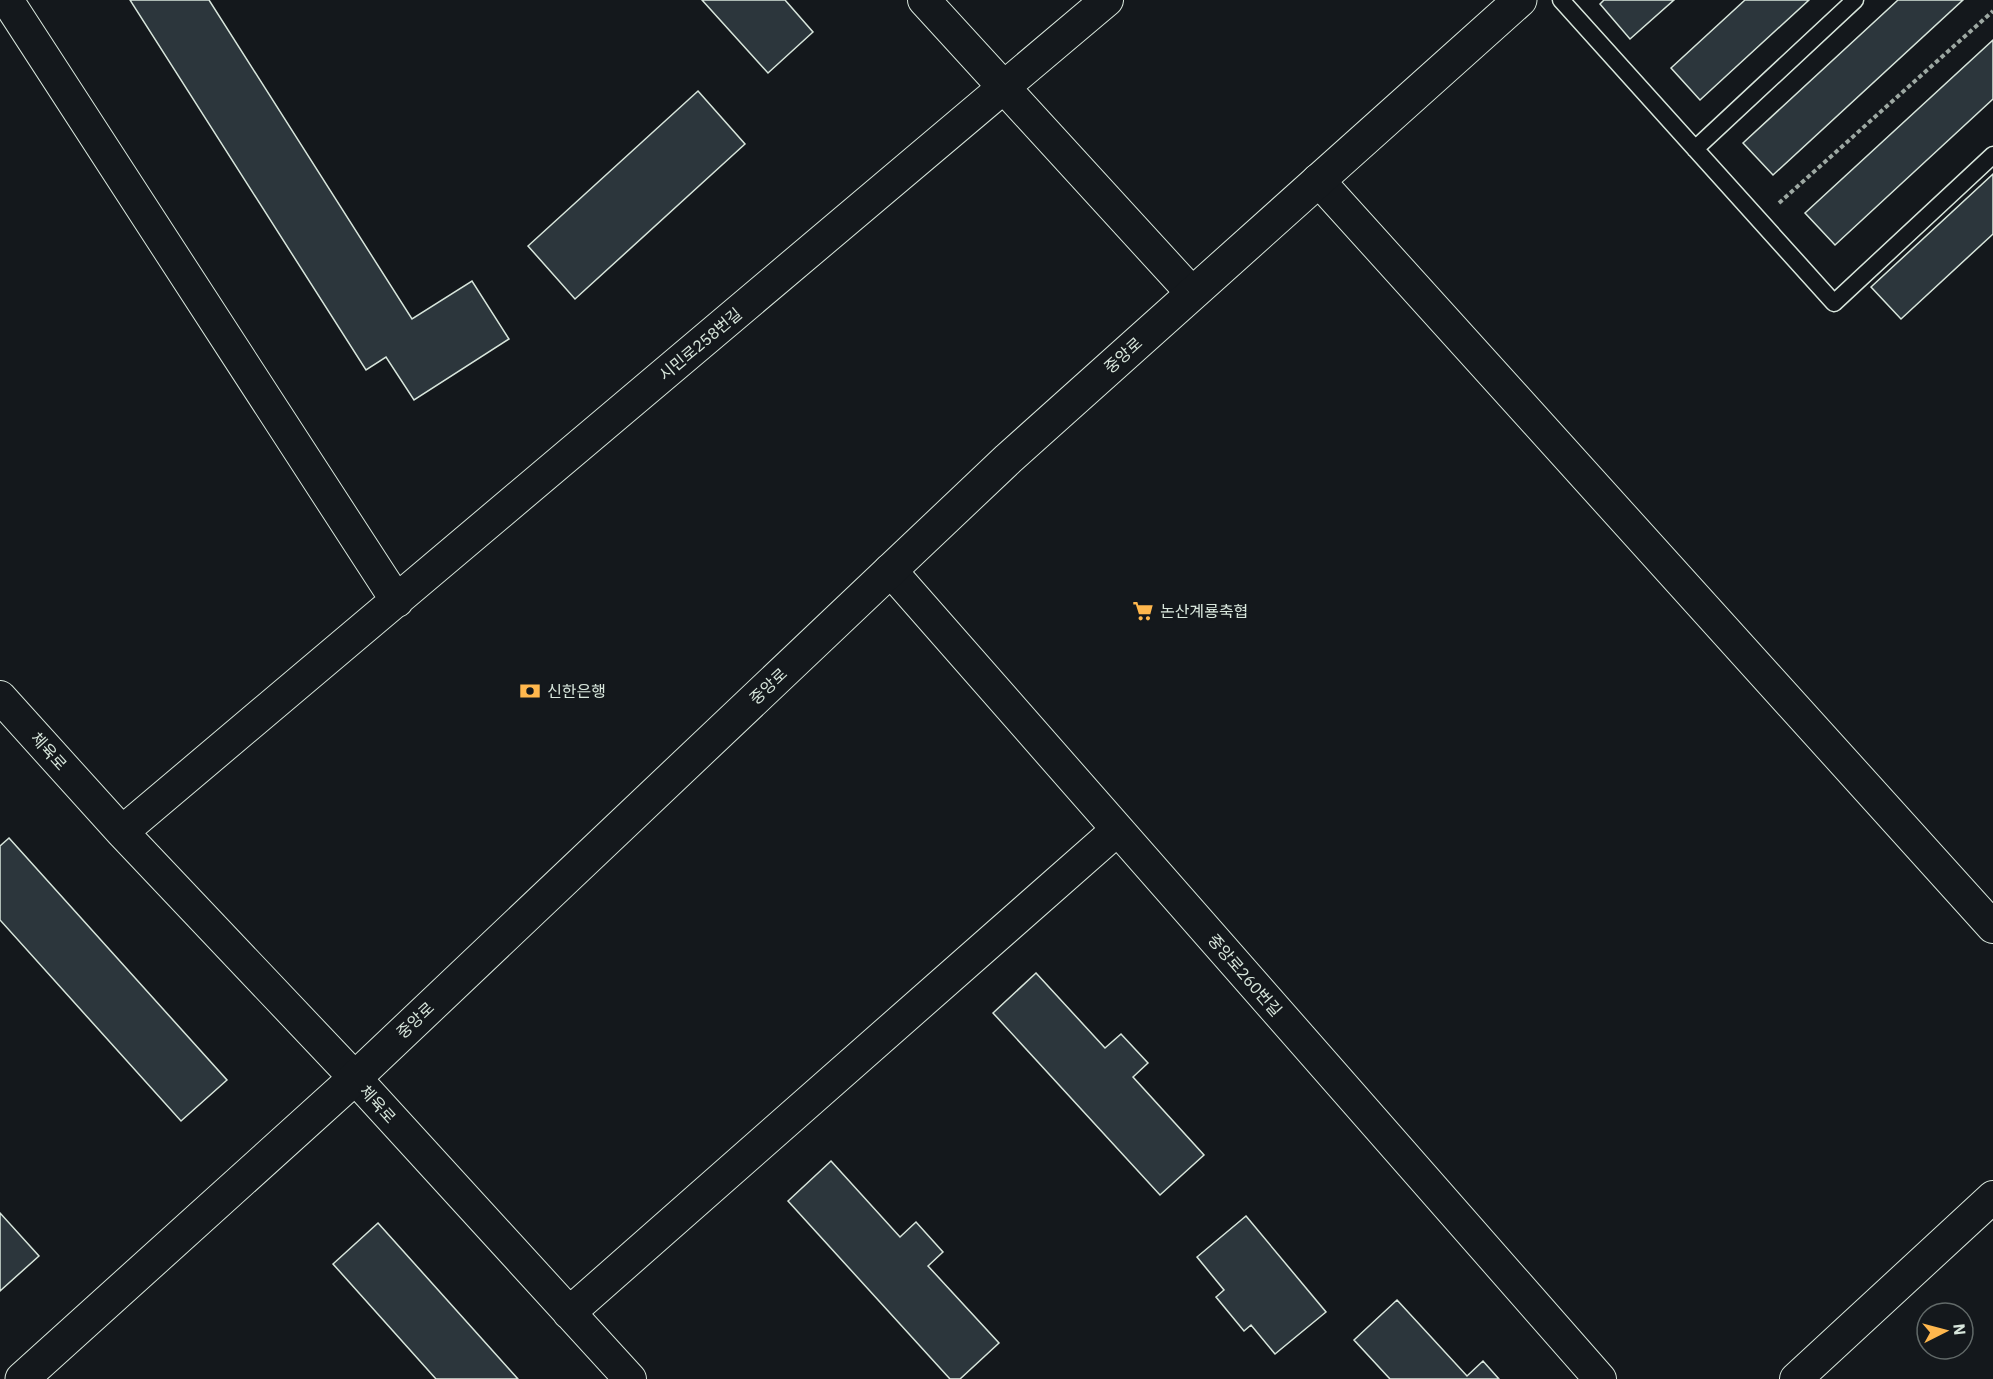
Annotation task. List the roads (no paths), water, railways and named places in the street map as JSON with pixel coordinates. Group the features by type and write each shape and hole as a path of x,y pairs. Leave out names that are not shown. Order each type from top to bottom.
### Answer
{"street":[{"path":"7,0 396,601 122,832"},
{"path":"924,0 1192,293"},
{"name":"시민로258번길","path":"396,601 1107,0"},
{"name":"중앙로","path":"22,1379 355,1078 1008,459 1520,0"},
{"path":"1318,180 1993,927"},
{"name":"중앙로260번길","path":"890,570 1600,1379"},
{"name":"체육로","path":"0,697 122,832 355,1078 630,1379"},
{"path":"569,1313 1117,830"},
{"path":"1796,1379 1993,1197"}],"lane":[{"path":"1560,0 1834,303 1993,155"},
{"path":"1695,149 1855,0"}],"place":[{"name":"논산계룡축협","path":"1143,611"},
{"name":"신한은행","path":"530,691"}]}
